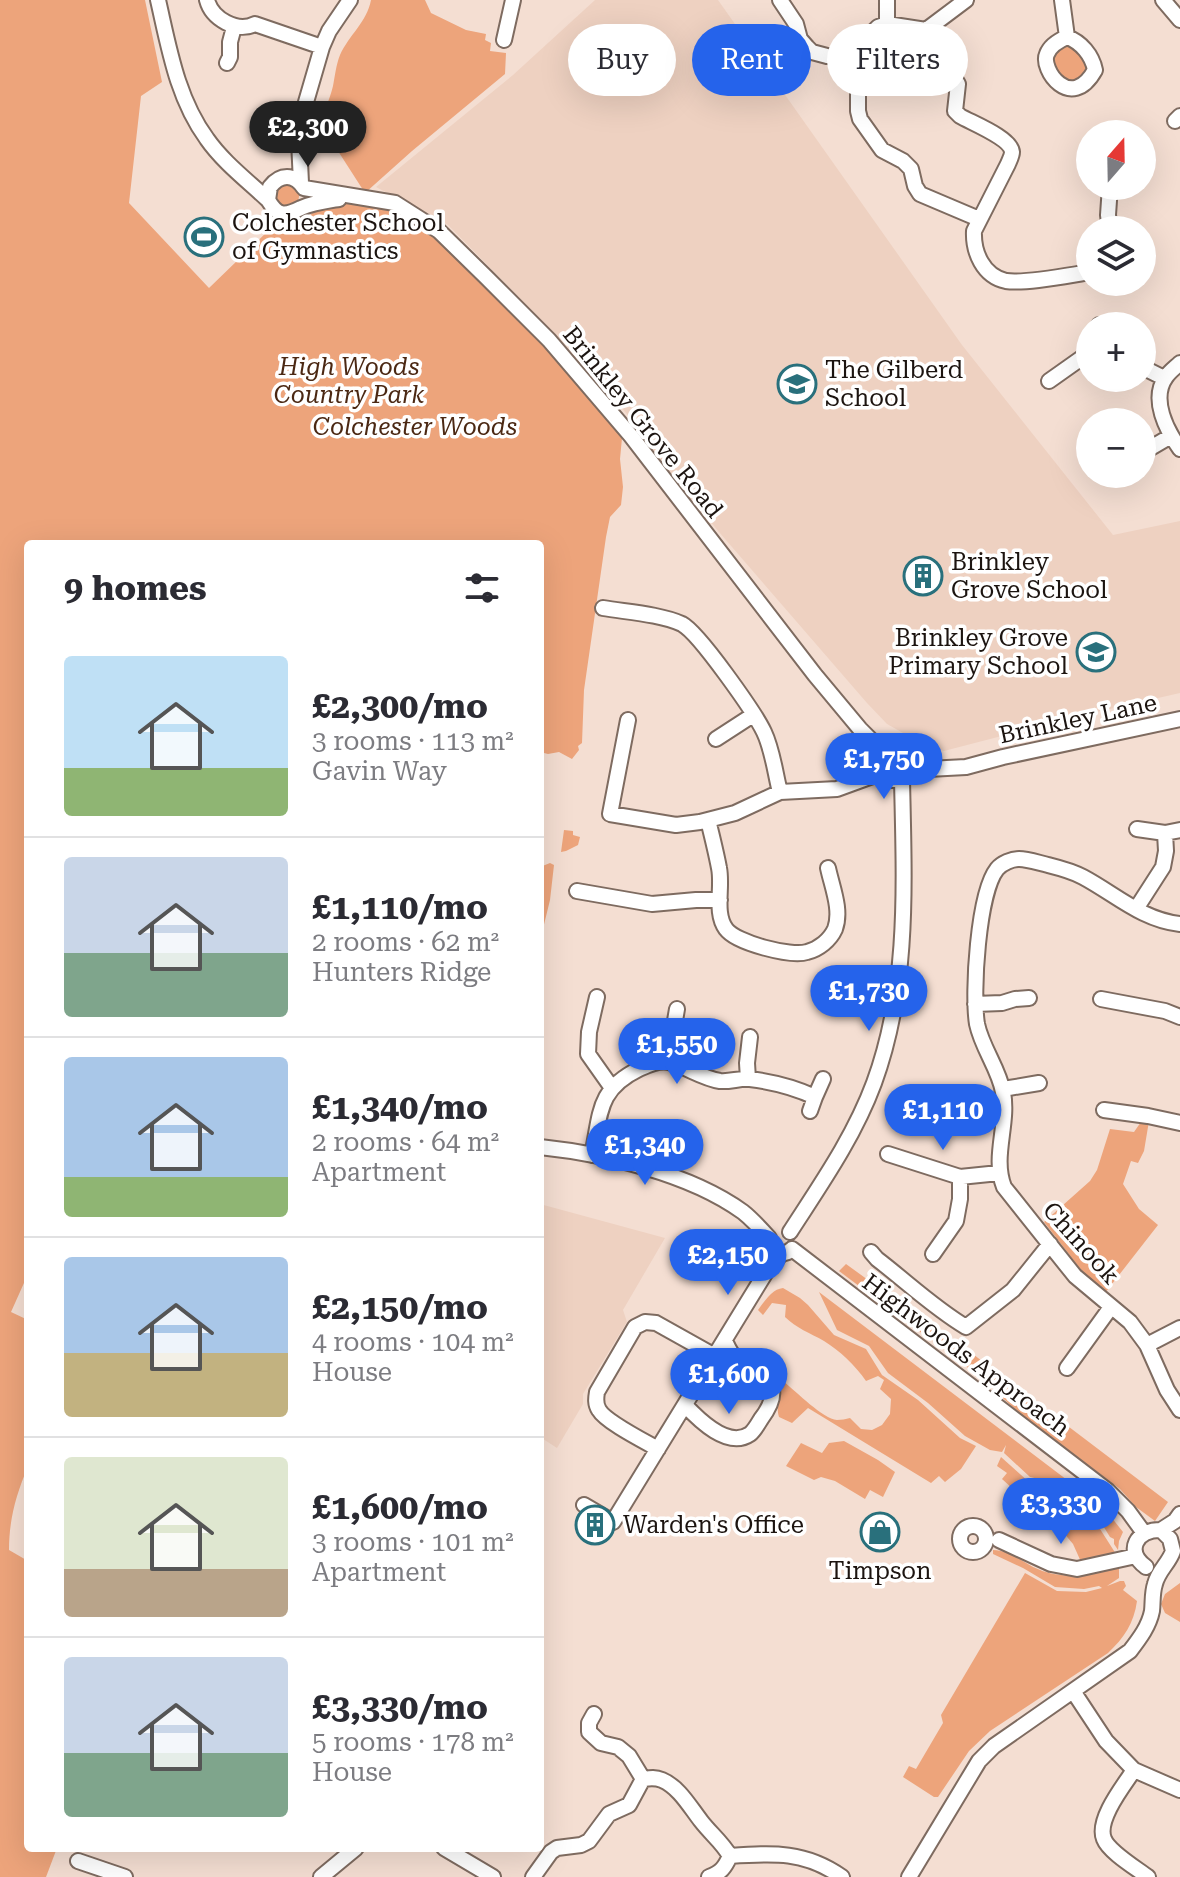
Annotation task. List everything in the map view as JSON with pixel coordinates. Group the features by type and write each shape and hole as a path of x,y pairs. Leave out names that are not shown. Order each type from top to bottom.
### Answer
{"street":[{"path":"158,0 178,83 189,110 220,155 273,208 284,214 300,209 304,201 299,140"},
{"path":"207,0 209,7 234,27 246,28 255,24 322,47"},
{"path":"268,200 270,187 293,157 322,47 350,0"},
{"path":"502,33 509,24 513,0"},
{"path":"780,0 796,24 800,39 812,52 827,54"},
{"path":"887,0 887,24"},
{"path":"934,24 966,0"},
{"path":"1062,0 1067,37"},
{"path":"1163,0 1180,20"},
{"path":"227,63 234,27"},
{"path":"858,96 860,119 882,150 911,169 920,194 979,219"},
{"path":"957,96 955,111 960,116 1005,140 1012,148 1008,164 974,231 973,244 978,258 989,271 1007,281 1076,274"},
{"path":"220,155 253,174 277,179 290,177 302,186"},
{"name":"Brinkley Grove Road","path":"302,186 395,203 439,231 549,340 631,436 815,675 891,765 903,822 904,929 896,1003 874,1083 838,1158 779,1242 766,1272 613,1522 584,1505"},
{"name":"Brinkley Grove Road","path":"300,209 352,196"},
{"path":"1049,381 1076,362"},
{"path":"1180,363 1164,378 1160,396 1162,413 1180,449"},
{"path":"1156,374 1164,378"},
{"path":"1156,445 1171,436"},
{"path":"603,608 665,619 692,631 724,672 764,733 780,792"},
{"path":"716,739 753,715"},
{"name":"Brinkley Lane","path":"891,765 966,767 1180,719"},
{"path":"628,720 610,814 676,825 708,820 735,813 780,792 837,789 891,765"},
{"path":"708,820 719,868 721,921 727,932 741,941 804,954 818,948 831,937 838,911 828,868"},
{"path":"1136,909 1163,867 1173,831 1137,829"},
{"path":"888,1154 960,1177 999,1173 1003,1089 983,1045 975,1004 976,958 989,886 997,869 1017,859 1064,869 1153,918 1180,924"},
{"path":"577,891 652,904 720,900"},
{"path":"597,997 585,1012 589,1032 588,1054 612,1088"},
{"path":"975,1004 1029,998"},
{"path":"1101,999 1165,1011 1180,1017"},
{"path":"668,1062 677,1009"},
{"path":"748,1079 750,1037"},
{"path":"592,1155 606,1096 624,1077 657,1062 668,1062 709,1079 726,1082 748,1079 774,1082 815,1097"},
{"path":"810,1111 823,1079"},
{"path":"1003,1089 1039,1083"},
{"path":"1104,1110 1180,1123"},
{"name":"Highwoods Approach","path":"544,1148 592,1155 658,1171 718,1196 1108,1491 1144,1533"},
{"name":"Chinook","path":"999,1173 1004,1187 1075,1276 1130,1322 1147,1345 1167,1390 1180,1410"},
{"path":"933,1254 956,1221 960,1177"},
{"path":"871,1252 953,1320 966,1327 1013,1290 1050,1244"},
{"path":"1067,1368 1111,1307"},
{"path":"658,1449 599,1412 595,1401 597,1392 635,1327 645,1322 656,1323 715,1356"},
{"path":"1147,1345 1180,1328"},
{"path":"685,1405 712,1429 729,1437 741,1438 752,1433 762,1418 772,1399 768,1381 734,1356 725,1341"},
{"path":"1166,1535 1178,1517"},
{"path":"990,1538 1051,1564 1077,1569 1153,1561 1173,1551 1166,1535 1150,1530 1137,1540 1135,1549 1153,1561"},
{"path":"909,1877 979,1761 1005,1737 1130,1651 1143,1634 1151,1613 1155,1584 1153,1561"},
{"path":"1073,1691 1106,1741 1134,1770 1180,1790"},
{"path":"594,1714 589,1723 589,1732 601,1743 618,1747 629,1756 643,1779"},
{"path":"1134,1770 1107,1812 1102,1829 1104,1840 1113,1850 1148,1877"},
{"path":"643,1779 654,1777 669,1784 722,1842 730,1856"},
{"path":"533,1877 557,1848 589,1841 609,1814 629,1805 643,1779"},
{"path":"321,1877 351,1852"},
{"path":"451,1852 493,1877"},
{"path":"730,1856 765,1853 805,1857 842,1877"},
{"path":"709,1877 719,1874 730,1856"},
{"path":"78,1861 103,1873 125,1877"}],"shaded area":[{"name":"The Gilberd School","path":"595,0 718,0 735,24 692,24 692,96 786,96 962,345 1113,535 1180,521 1180,693 944,751 928,747 887,724 719,532 583,362 448,225 376,187 513,75 568,25 568,96 676,96 676,24 569,24"},
{"path":"544,1205 665,1238 623,1310 627,1322 583,1394 583,1404 557,1448 544,1440"}],"green space":[{"name":"High Woods Country Park","path":"0,0 145,0 162,82 141,96 129,203 209,288 270,229 291,226 307,219 315,210 346,201 396,209 412,217 545,344 619,428 623,487 621,505 610,517 606,537 584,690 582,743 572,759 559,752 544,753 544,540 24,540 24,1283 11,1312 24,1318 24,1477 14,1507 9,1550 24,1559 24,1852 55,1852 46,1877 0,1877"},
{"path":"371,0 425,0 431,13 466,30 486,34 485,40 491,43 490,51 506,53 505,74 365,193 320,123 332,91 340,55 366,15"},
{"path":"1066,42 1086,57 1089,73 1069,84 1051,66 1051,56"},
{"path":"287,184 296,187 299,196 296,205 287,208 278,205 275,196 278,187"},
{"path":"564,830 573,831 573,835 580,837 578,845 561,852"},
{"path":"544,865 554,865 544,925"},
{"path":"1143,1119 1149,1121 1144,1151 1138,1163 1131,1161 1123,1184 1139,1209 1158,1225 1105,1293 1085,1275 1044,1222 1090,1181 1097,1170 1110,1129 1134,1132"},
{"path":"846,1264 953,1339 1168,1502 1155,1521 1136,1507 1120,1489 1019,1413 979,1376 839,1271"},
{"path":"783,1288 808,1305 834,1335 866,1349 882,1375 918,1400 960,1438 976,1446 961,1469 945,1482 939,1476 931,1483 808,1408 792,1423 779,1417 780,1384 784,1382 825,1415 837,1420 850,1418 861,1429 872,1430 882,1425 890,1414 891,1399 880,1389 884,1380 878,1376 866,1381 836,1349 789,1321 785,1317 786,1305 772,1303 763,1315 758,1310 772,1293"},
{"path":"819,1292 1104,1508 1123,1532 1118,1550 1114,1539 1082,1497 1030,1477 1004,1453 1006,1445 1002,1452 990,1450 965,1436 888,1373 869,1346 837,1330"},
{"path":"844,1441 895,1472 883,1497 870,1490 865,1499 835,1481 821,1477 814,1480 786,1466 801,1443 822,1453 829,1443"},
{"path":"1001,1457 1029,1482 1050,1487 1080,1501 1116,1554 1082,1564 1053,1510 1036,1497 1013,1489 1002,1479 1007,1473 997,1466"},
{"path":"993,1550 1056,1574 1076,1575 1119,1566 1119,1578 1107,1586 1124,1581 1126,1586 1123,1590 1137,1601 1136,1609 1127,1630 1108,1653 990,1731 969,1751 938,1797 934,1797 903,1777 909,1766 916,1769 943,1723 941,1715 1025,1573 1057,1591 1086,1592 1102,1588 1055,1587 993,1554"},
{"path":"1180,1583 1180,1622 1165,1613 1161,1604 1165,1594"}],"place":[{"name":"Colchester School of Gymnastics","path":"204,237"},
{"name":"The Gilberd School","path":"797,384"},
{"name":"Brinkley Grove School","path":"923,576"},
{"name":"Brinkley Grove Primary School","path":"1096,652"},
{"name":"Warden's Office","path":"595,1525"},
{"name":"Timpson","path":"880,1532"}],"park label":[{"name":"Colchester Woods","path":"415,427"}]}
